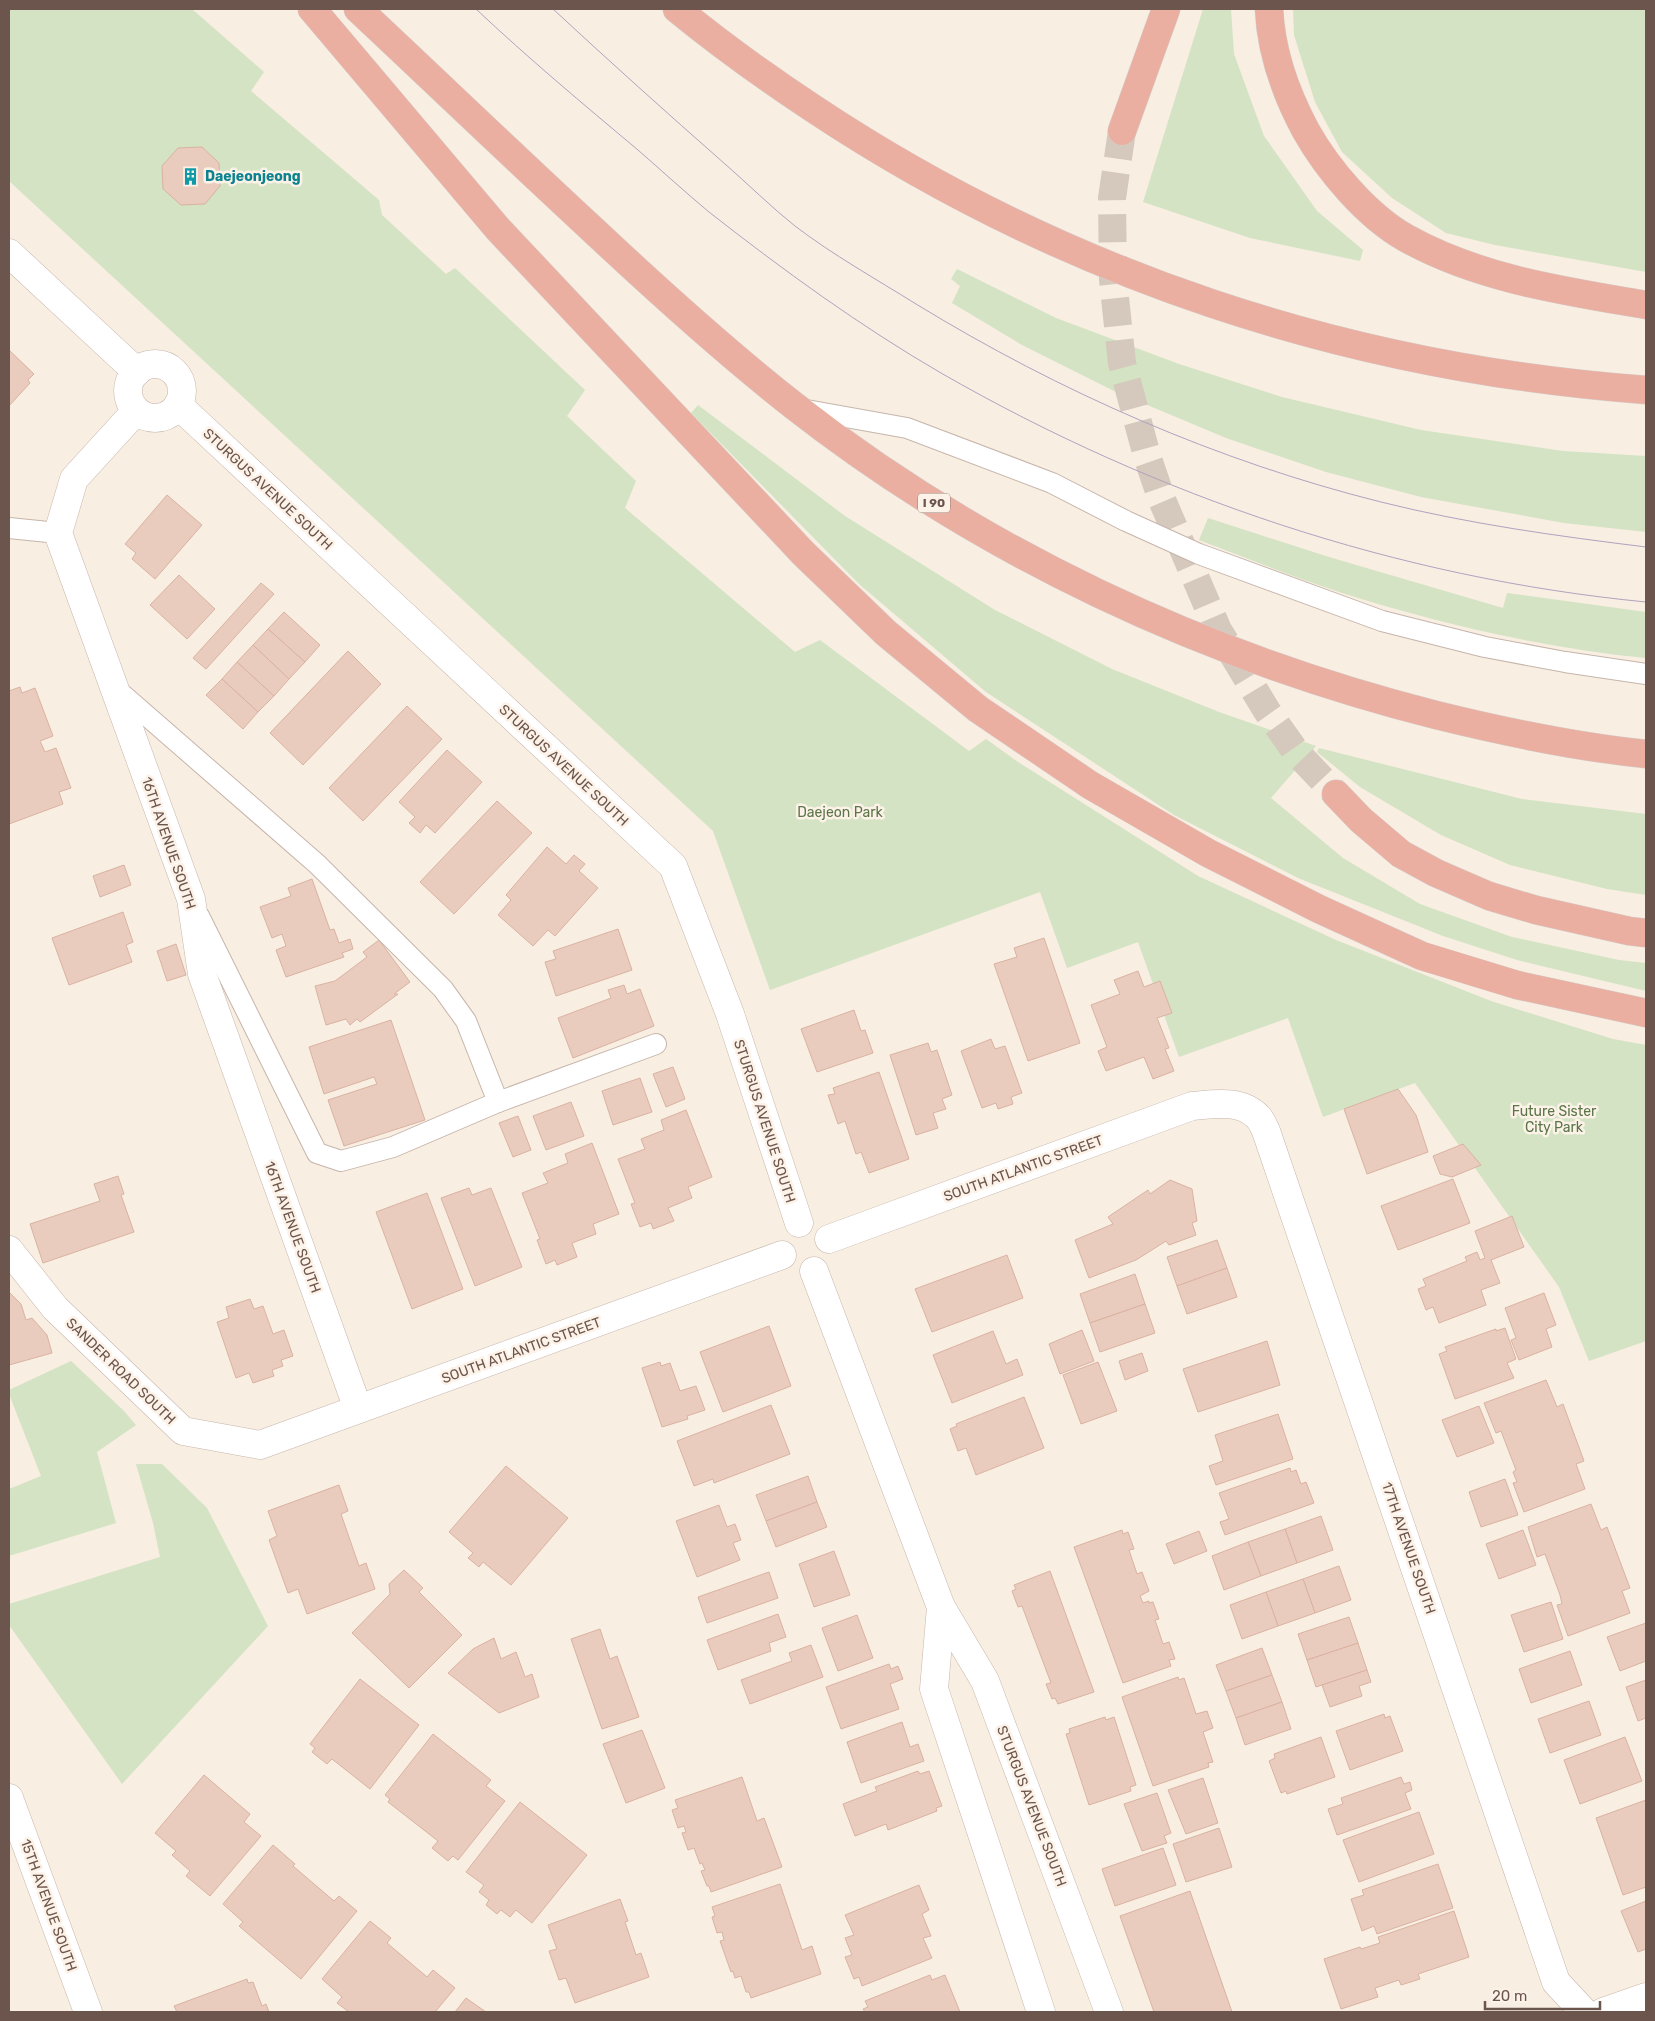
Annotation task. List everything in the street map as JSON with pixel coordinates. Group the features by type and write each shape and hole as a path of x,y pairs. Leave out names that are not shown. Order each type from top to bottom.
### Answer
{"highway":[{"path":"312,9 498,229 803,553 886,632 978,709 1090,785 1208,853 1319,909 1422,956 1517,985 1646,1013"},
{"name":"I 90","path":"358,9 669,301 731,356 796,408 880,468 1006,546 1080,585 1155,620 1233,652 1311,680 1392,704 1473,724 1537,737 1646,754"},
{"path":"677,9 774,83 855,136 938,185 1016,224 1095,260 1176,292 1258,319 1342,342 1426,361 1512,376 1646,390"},
{"path":"1122,131 1166,9"},
{"path":"1269,9 1274,55 1286,93 1301,121 1318,151 1331,168 1362,202 1390,227 1405,237 1443,256 1506,277 1572,292 1646,305"},
{"path":"1336,794 1361,820 1400,854 1436,874 1490,896 1536,910 1629,931 1646,933"}],"street":[{"path":"9,253 137,372"},
{"path":"148,365 166,366 180,378 182,397 178,405 173,412 156,418 148,417 136,410 129,400 129,383 137,372 148,365"},
{"name":"STURGUS AVENUE SOUTH","path":"178,405 673,866 730,1014 799,1223"},
{"path":"58,533 74,479 136,410"},
{"name":"16TH AVENUE SOUTH","path":"58,533 191,899 202,974 358,1409"},
{"name":"SOUTH ATLANTIC STREET","path":"829,1239 1192,1106 1219,1104"},
{"name":"17TH AVENUE SOUTH","path":"1219,1104 1239,1105 1258,1116 1266,1131 1556,1982 1584,2012"},
{"path":"811,1222 818,1225 829,1239 830,1252 827,1260 814,1271 797,1271 789,1267 782,1255 780,1244 783,1235 788,1228 799,1223 811,1222"},
{"name":"SANDER ROAD SOUTH","path":"9,1250 55,1308 183,1431 260,1445"},
{"name":"SOUTH ATLANTIC STREET","path":"260,1445 782,1255"},
{"name":"STURGUS AVENUE SOUTH","path":"814,1271 941,1607 985,1681 1109,2012"},
{"name":"STURGUS AVENUE SOUTH","path":"941,1607 934,1689 1041,2012"},
{"name":"15TH AVENUE SOUTH","path":"9,1798 88,2012"},
{"path":"1603,2012 1646,1997"}],"lane":[{"path":"796,408 907,428 1052,483 1126,521 1199,554 1382,620 1484,647 1646,674"},
{"path":"9,528 58,533"},
{"path":"115,688 317,864 443,989 466,1021 498,1102"},
{"path":"191,899 317,1153 341,1161 393,1147 498,1102 656,1044"}],"green space":[{"name":"Daejeon Park","path":"9,9 192,9 264,72 251,91 379,200 382,215 446,274 455,268 585,390 567,416 636,481 625,508 795,652 820,640 969,751 986,739 1018,762 1198,876 1336,940 1491,1001 1613,1039 1646,1045 1646,1341 1589,1361 1559,1287 1415,1083 1323,1117 1288,1018 1179,1057 1138,942 1067,968 1040,892 770,990 713,831 9,181"},
{"path":"1203,9 1231,9 1234,54 1264,136 1317,211 1363,250 1360,261 1250,238 1143,202"},
{"path":"1293,9 1646,9 1646,272 1495,245 1446,233 1392,198 1342,152 1315,102 1294,35"},
{"path":"957,269 1056,318 1179,364 1282,397 1421,430 1563,451 1646,456 1646,532 1564,523 1421,497 1326,472 1226,438 1114,391 1022,345 952,303 960,286 951,279"},
{"path":"698,405 845,516 995,610 1112,669 1219,712 1316,746 1271,798 1343,858 1420,904 1512,937 1619,960 1646,963 1646,991 1517,960 1443,936 1298,878 1174,815 986,692 859,584 691,413"},
{"path":"1208,518 1329,557 1503,608 1507,593 1646,612 1646,658 1569,648 1492,633 1417,615 1342,593 1199,540"},
{"path":"1319,748 1522,799 1646,814 1646,895 1607,889 1510,865 1441,835 1360,787 1317,752"},
{"path":"71,1361 123,1410 136,1425 97,1452 116,1523 9,1556 9,1489 41,1476 9,1390"},
{"path":"136,1464 162,1464 207,1508 268,1626 122,1784 9,1625 9,1604 160,1557 153,1523"}],"building":[{"name":"Daejeonjeong","path":"202,147 219,163 220,186 205,204 181,205 163,189 162,166 178,148"},
{"path":"9,350 34,374 28,380 30,383 9,406"},
{"path":"167,495 202,525 155,579 132,559 136,553 125,544"},
{"path":"179,575 215,609 187,639 150,605"},
{"path":"261,583 274,594 206,669 193,658"},
{"path":"284,612 320,645 305,662 268,629"},
{"path":"268,629 305,662 289,679 253,645"},
{"path":"253,645 289,679 274,696 237,662"},
{"path":"348,651 381,684 303,765 270,733"},
{"path":"237,662 274,696 258,712 222,679"},
{"path":"222,679 258,712 243,729 206,695"},
{"path":"20,687 22,693 35,688 53,736 40,741 45,752 56,748 71,788 59,792 63,804 9,824 9,691"},
{"path":"407,706 442,739 363,821 329,788"},
{"path":"447,750 482,782 435,833 426,825 420,833 409,823 415,817 399,802"},
{"path":"497,801 532,833 454,914 420,882"},
{"path":"547,847 566,864 574,855 585,864 579,871 598,888 555,936 548,930 533,946 498,915 511,900 506,895"},
{"path":"124,865 131,885 100,897 93,876"},
{"path":"312,879 330,930 334,929 339,943 350,939 353,949 342,953 344,957 286,977 276,950 286,946 282,934 272,938 260,907 291,896 288,888"},
{"path":"123,912 133,942 126,945 132,962 69,985 52,938"},
{"path":"618,929 632,970 556,996 545,962 556,959 553,951"},
{"path":"1044,938 1080,1043 1028,1061 994,964 1017,957 1014,948"},
{"path":"379,940 410,982 394,994 398,994 360,1022 357,1019 350,1025 346,1019 326,1025 315,986 335,981 367,957 363,952"},
{"path":"176,944 186,975 167,981 157,951"},
{"path":"1138,971 1144,987 1160,981 1172,1013 1157,1018 1169,1048 1165,1049 1174,1071 1153,1079 1144,1057 1106,1071 1098,1051 1107,1047 1091,1005 1120,994 1114,980"},
{"path":"624,985 627,994 640,989 654,1026 573,1058 558,1018 611,998 608,990"},
{"path":"854,1010 861,1031 865,1030 873,1053 817,1072 801,1029"},
{"path":"391,1020 425,1120 344,1146 328,1100 377,1084 374,1077 324,1094 309,1047"},
{"path":"991,1039 995,1049 1005,1046 1022,1093 1011,1097 1013,1104 998,1109 996,1103 982,1108 961,1051"},
{"path":"928,1043 931,1052 937,1050 952,1095 942,1099 946,1109 933,1113 938,1128 916,1135 890,1055"},
{"path":"673,1067 685,1099 666,1107 653,1074"},
{"path":"879,1072 909,1159 869,1173 861,1152 856,1154 845,1121 838,1124 828,1095 835,1094 833,1088"},
{"path":"640,1078 652,1112 613,1125 602,1091"},
{"path":"1398,1089 1416,1115 1428,1152 1367,1174 1344,1109"},
{"path":"571,1102 584,1136 546,1150 533,1116"},
{"path":"686,1110 712,1177 688,1187 692,1198 668,1208 674,1221 653,1229 651,1223 640,1227 631,1204 635,1203 618,1159 645,1149 641,1139 664,1130 661,1120"},
{"path":"518,1116 531,1150 513,1157 499,1123"},
{"path":"592,1143 619,1214 593,1224 596,1234 572,1243 577,1257 557,1265 555,1260 546,1264 537,1240 540,1239 522,1193 548,1183 543,1173 568,1163 565,1154"},
{"path":"1463,1144 1481,1165 1452,1177 1440,1174 1433,1156"},
{"path":"118,1176 124,1194 121,1195 134,1232 43,1263 30,1224 100,1201 94,1184"},
{"path":"1453,1179 1470,1223 1398,1250 1381,1206"},
{"path":"1170,1180 1192,1189 1197,1221 1192,1223 1196,1235 1169,1245 1166,1241 1136,1260 1089,1278 1075,1240 1113,1224 1108,1217 1148,1190 1150,1194"},
{"path":"469,1188 472,1195 491,1188 522,1267 475,1286 441,1198"},
{"path":"427,1193 463,1289 412,1309 376,1212"},
{"path":"1512,1216 1524,1247 1491,1260 1500,1283 1481,1290 1486,1305 1439,1323 1433,1307 1426,1310 1418,1289 1426,1286 1423,1279 1467,1261 1465,1257 1477,1252 1480,1260 1485,1258 1475,1231"},
{"path":"1217,1240 1227,1268 1177,1286 1167,1257"},
{"path":"1007,1255 1023,1298 932,1332 915,1289"},
{"path":"1227,1268 1237,1297 1187,1314 1177,1286"},
{"path":"1135,1274 1145,1304 1090,1323 1080,1294"},
{"path":"9,1292 21,1304 26,1320 32,1318 47,1335 52,1353 9,1365"},
{"path":"1544,1293 1556,1325 1546,1329 1552,1347 1519,1360 1511,1340 1516,1338 1505,1308"},
{"path":"250,1299 254,1309 263,1306 273,1334 284,1330 293,1356 281,1360 283,1366 272,1370 274,1376 253,1383 249,1373 236,1378 217,1322 229,1318 226,1307"},
{"path":"1145,1304 1155,1333 1100,1352 1090,1323"},
{"path":"769,1326 791,1386 723,1412 700,1352"},
{"path":"1505,1328 1516,1359 1507,1363 1514,1378 1455,1399 1439,1354 1447,1351 1445,1347 1496,1329 1496,1331"},
{"path":"1082,1330 1094,1361 1060,1374 1049,1344"},
{"path":"993,1331 1006,1364 1017,1359 1023,1375 952,1403 933,1355"},
{"path":"1267,1341 1280,1385 1198,1412 1183,1369"},
{"path":"1142,1353 1148,1371 1125,1380 1119,1361"},
{"path":"660,1362 661,1366 670,1363 680,1391 696,1386 705,1410 687,1416 688,1419 662,1427 642,1368"},
{"path":"1098,1362 1117,1411 1081,1424 1063,1375"},
{"path":"1546,1380 1557,1407 1563,1404 1584,1461 1576,1464 1585,1489 1524,1512 1513,1483 1517,1482 1513,1472 1516,1470 1501,1431 1496,1433 1484,1403"},
{"path":"1024,1397 1044,1448 976,1475 966,1448 958,1451 950,1429 957,1426 956,1424"},
{"path":"771,1405 790,1454 714,1483 713,1479 694,1486 677,1441"},
{"path":"1479,1406 1494,1443 1457,1457 1442,1420"},
{"path":"1278,1414 1293,1459 1216,1485 1209,1466 1223,1461 1215,1435"},
{"path":"506,1466 568,1518 511,1585 483,1562 479,1567 468,1558 473,1553 449,1532"},
{"path":"1290,1468 1291,1472 1296,1470 1301,1484 1306,1482 1314,1503 1225,1535 1220,1522 1229,1519 1219,1493"},
{"path":"808,1476 817,1502 766,1521 756,1495"},
{"path":"1505,1479 1518,1515 1481,1527 1469,1492"},
{"path":"339,1485 348,1511 341,1514 359,1566 366,1563 375,1589 307,1614 298,1589 288,1593 269,1540 277,1536 268,1511"},
{"path":"817,1502 827,1527 776,1547 766,1521"},
{"path":"1591,1504 1601,1530 1607,1527 1630,1588 1622,1591 1630,1613 1568,1636 1557,1605 1562,1604 1560,1595 1545,1554 1537,1557 1528,1527"},
{"path":"719,1505 727,1527 735,1524 741,1540 733,1543 740,1560 697,1577 676,1521"},
{"path":"1321,1516 1333,1550 1297,1563 1285,1529"},
{"path":"1285,1529 1297,1563 1261,1576 1248,1542"},
{"path":"1122,1530 1123,1534 1128,1532 1134,1549 1129,1550 1137,1574 1142,1572 1149,1591 1140,1596 1143,1603 1153,1602 1159,1619 1155,1620 1163,1644 1169,1642 1175,1659 1169,1660 1171,1666 1123,1683 1074,1547"},
{"path":"1523,1530 1536,1565 1499,1579 1486,1544"},
{"path":"1199,1531 1207,1551 1174,1564 1166,1544"},
{"path":"1248,1542 1261,1576 1224,1590 1212,1556"},
{"path":"834,1551 850,1595 814,1607 799,1564"},
{"path":"1339,1566 1351,1600 1315,1613 1303,1579"},
{"path":"404,1570 423,1588 419,1592 462,1635 409,1688 352,1633 390,1594 389,1584"},
{"path":"1050,1571 1094,1692 1058,1704 1055,1698 1052,1699 1046,1684 1051,1683 1022,1606 1018,1607 1012,1591 1016,1589 1014,1585"},
{"path":"769,1572 778,1598 707,1623 698,1597"},
{"path":"1303,1579 1315,1613 1278,1626 1266,1592"},
{"path":"1266,1592 1278,1626 1242,1639 1230,1605"},
{"path":"1551,1602 1563,1639 1524,1652 1511,1615"},
{"path":"778,1614 786,1637 769,1643 771,1651 718,1670 707,1640"},
{"path":"857,1615 873,1658 838,1671 822,1628"},
{"path":"1349,1617 1358,1643 1307,1660 1298,1634"},
{"path":"1646,1623 1646,1661 1620,1671 1607,1637"},
{"path":"600,1629 610,1659 617,1656 639,1717 602,1729 571,1639"},
{"path":"494,1638 501,1659 516,1652 525,1677 532,1674 539,1697 499,1713 448,1673 473,1649"},
{"path":"1358,1643 1367,1670 1316,1687 1307,1660"},
{"path":"811,1645 823,1677 750,1704 741,1680 792,1661 789,1653"},
{"path":"1262,1648 1272,1675 1226,1691 1216,1665"},
{"path":"1570,1651 1582,1685 1531,1703 1519,1669"},
{"path":"889,1664 891,1669 898,1666 903,1679 890,1684 899,1709 841,1729 826,1687"},
{"path":"1367,1670 1371,1682 1359,1686 1362,1696 1330,1707 1322,1685"},
{"path":"1272,1675 1282,1702 1236,1718 1226,1691"},
{"path":"1178,1677 1179,1680 1184,1678 1196,1714 1207,1711 1213,1728 1203,1732 1213,1762 1208,1763 1209,1767 1153,1786 1122,1697"},
{"path":"360,1679 419,1725 370,1789 332,1759 327,1764 312,1752 315,1748 310,1744"},
{"path":"1646,1680 1646,1718 1638,1721 1626,1687"},
{"path":"1589,1701 1601,1735 1550,1753 1538,1719"},
{"path":"1282,1702 1291,1729 1245,1745 1236,1718"},
{"path":"1384,1714 1385,1718 1390,1716 1403,1751 1350,1770 1336,1731"},
{"path":"1105,1717 1106,1720 1114,1717 1136,1785 1130,1787 1131,1791 1089,1805 1066,1734 1070,1733 1069,1729"},
{"path":"902,1722 910,1747 918,1744 924,1761 861,1783 847,1742"},
{"path":"642,1730 665,1788 626,1803 603,1744"},
{"path":"433,1734 491,1780 486,1786 505,1801 458,1860 453,1856 448,1861 432,1848 438,1841 388,1802 390,1799 385,1795"},
{"path":"1321,1737 1335,1777 1287,1794 1286,1791 1281,1793 1269,1761 1275,1758 1274,1754"},
{"path":"1625,1737 1642,1781 1580,1804 1564,1760"},
{"path":"918,1771 920,1774 929,1771 942,1806 936,1808 937,1811 888,1830 886,1824 855,1836 843,1804 877,1791 875,1787"},
{"path":"204,1775 250,1814 244,1822 261,1836 210,1896 186,1876 190,1871 172,1855 176,1851 155,1833"},
{"path":"742,1777 757,1821 764,1818 782,1867 711,1892 701,1871 705,1870 702,1863 700,1864 694,1848 688,1850 682,1833 686,1832 684,1826 678,1828 672,1810 678,1808 675,1800"},
{"path":"1401,1777 1404,1784 1410,1782 1412,1790 1405,1793 1411,1809 1337,1835 1328,1809 1343,1804 1341,1798"},
{"path":"1203,1778 1218,1823 1186,1834 1168,1790"},
{"path":"1157,1793 1171,1833 1164,1836 1167,1843 1142,1851 1124,1804"},
{"path":"1646,1800 1646,1887 1623,1895 1596,1818"},
{"path":"520,1802 587,1855 532,1923 516,1910 510,1917 501,1910 497,1914 486,1905 489,1900 479,1892 484,1885 466,1872"},
{"path":"1419,1812 1434,1854 1359,1882 1343,1840"},
{"path":"1219,1828 1232,1867 1186,1882 1173,1844"},
{"path":"273,1845 295,1864 293,1866 334,1901 339,1896 357,1911 301,1979 239,1926 243,1922 223,1904"},
{"path":"1163,1848 1176,1885 1115,1906 1102,1869"},
{"path":"1438,1864 1453,1908 1377,1934 1374,1926 1362,1931 1351,1899 1364,1895 1362,1890"},
{"path":"780,1884 802,1950 812,1946 821,1974 751,1998 749,1992 746,1992 741,1976 735,1978 733,1971 731,1972 720,1941 724,1940 722,1932 717,1933 712,1917 715,1916 712,1907"},
{"path":"919,1885 929,1910 922,1914 931,1936 923,1938 932,1958 862,1986 859,1977 854,1979 845,1957 852,1955 845,1938 854,1935 845,1915"},
{"path":"1190,1891 1232,2012 1154,2012 1120,1916"},
{"path":"620,1899 628,1921 625,1922 636,1955 641,1953 649,1977 575,2003 566,1978 559,1980 549,1951 557,1949 548,1925"},
{"path":"1646,1901 1646,1949 1638,1952 1621,1911"},
{"path":"1454,1911 1469,1957 1418,1974 1420,1979 1401,1985 1399,1980 1375,1988 1378,1997 1341,2009 1324,1959 1360,1947 1361,1949 1380,1943 1378,1937"},
{"path":"370,1921 391,1938 387,1943 427,1977 433,1970 455,1988 435,2012 349,2012 337,2003 342,1997 322,1979"},
{"path":"930,1975 932,1980 945,1975 960,2012 865,2012 863,2009 868,2007 865,2001"},
{"path":"247,1979 248,1983 253,1982 262,2006 266,2004 269,2012 177,2012 174,2006"},
{"path":"466,1998 486,2012 455,2012"}],"tunnel":[{"path":"1122,131 1112,198 1113,279 1122,363 1147,456 1162,500 1218,630 1267,711 1296,752 1336,794"}],"tram line":[{"path":"476,9 709,212 765,255 822,297 911,355 1023,417 1107,458 1194,494 1282,525 1371,552 1462,574 1553,590 1646,602"},
{"path":"553,9 768,203 809,237 971,336 1083,395 1200,445 1259,466 1381,502 1513,529 1646,547"}],"place":[{"name":"Daejeonjeong","path":"191,176"}],"park label":[{"name":"Future Sister City Park","path":"1554,1120"}]}
